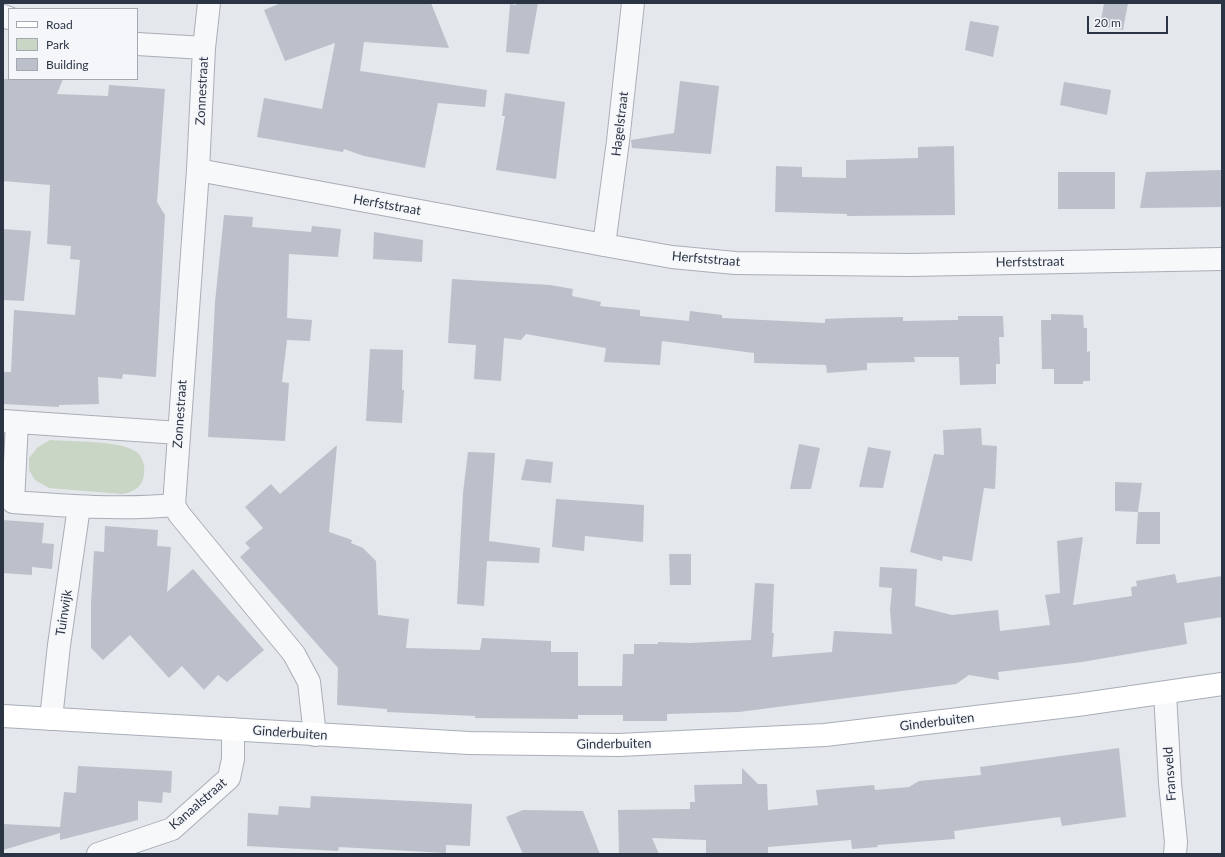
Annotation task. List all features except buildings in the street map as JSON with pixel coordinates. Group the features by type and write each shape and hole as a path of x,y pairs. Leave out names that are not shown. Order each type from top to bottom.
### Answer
{"main road":[{"name":"Ginderbuiten","path":"3,716 469,743 619,745 825,735 933,723 1165,693 1222,684"}],"street":[{"name":"Zonnestraat","path":"174,505 198,170 204,48 209,3"},
{"name":"Hagelstraat","path":"604,245 618,141 633,3"},
{"name":"Zonnestraat","path":"138,44 204,48"},
{"name":"Herfststraat","path":"198,170 604,245 672,256 735,262 910,265 1222,259"},
{"path":"179,433 10,422 13,502 79,507 148,507 174,505 179,514 294,654 309,682 315,735"},
{"name":"Tuinwijk","path":"51,719 59,645 79,507"},
{"name":"Fransveld","path":"1165,693 1170,782 1176,842 1174,854"},
{"name":"Kanaalstraat","path":"98,854 172,830 229,778 233,759 233,729"}],"green space":[{"path":"50,440 106,443 127,447 138,453 144,464 144,475 142,482 135,490 122,494 49,488 35,480 29,470 29,458 38,447"}]}
